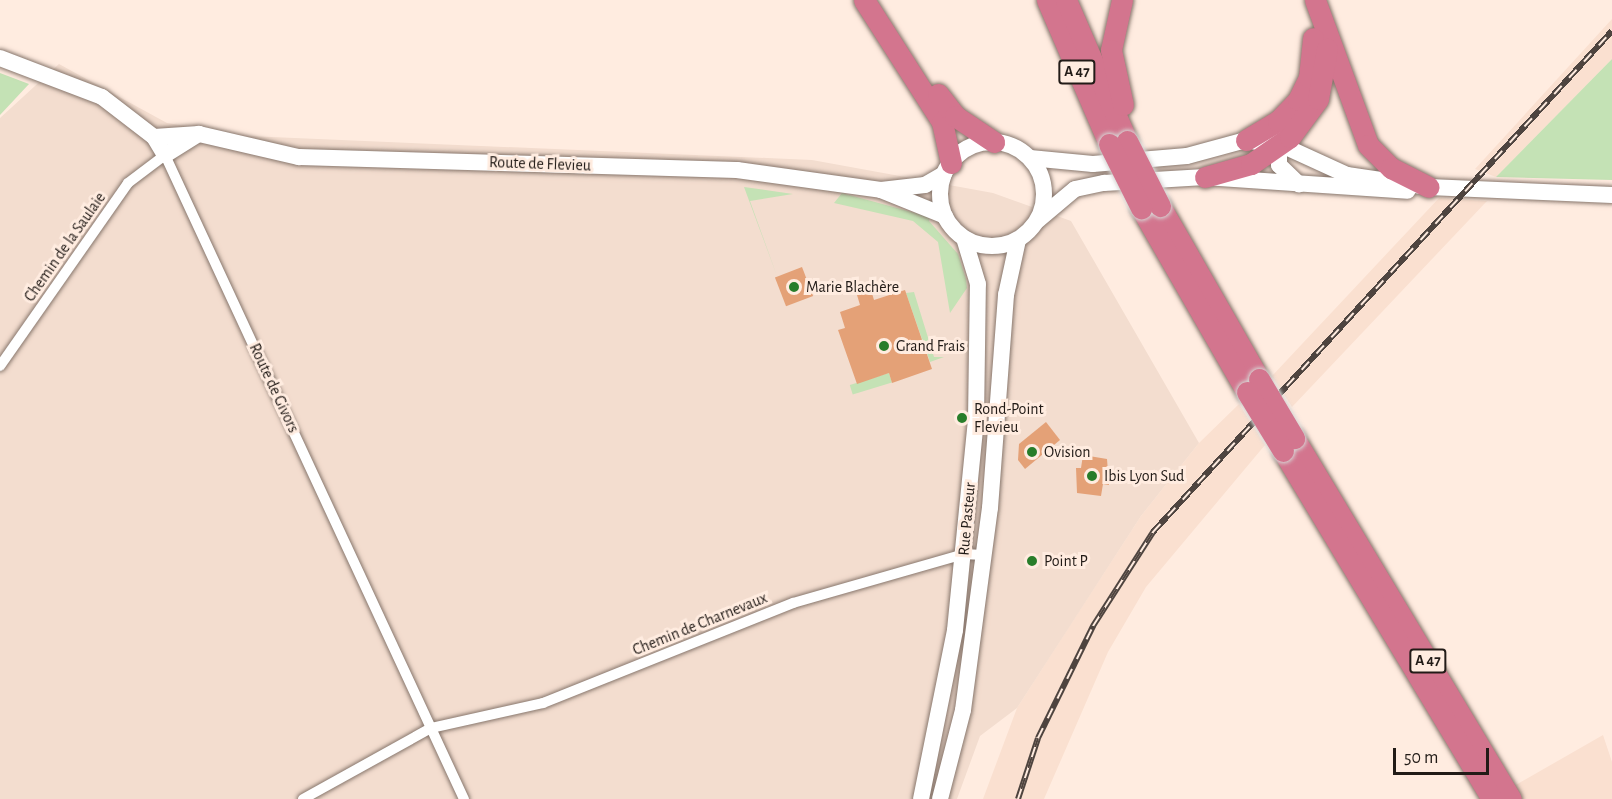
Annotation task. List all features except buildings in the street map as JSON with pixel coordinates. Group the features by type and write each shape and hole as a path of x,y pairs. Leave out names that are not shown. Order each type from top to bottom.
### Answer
{"highway":[{"path":"864,0 942,122 947,169"},
{"path":"878,0 949,109 994,142"},
{"path":"1122,0 1112,26 1112,64 1125,142"},
{"path":"1246,140 1287,113 1303,90 1313,60 1312,33 1301,0"},
{"path":"1315,0 1327,40 1368,145 1391,168 1429,187"},
{"name":"A 47","path":"1052,1 1156,206 1253,386 1337,527 1492,799"},
{"path":"1205,177 1240,168 1278,147 1300,128 1318,99 1327,40"},
{"name":"A 47","path":"1156,206 1173,231 1253,386"},
{"name":"A 47","path":"1337,527 1511,799"}],"main road":[{"name":"Route de Givors","path":"0,58 102,97 154,137 165,155"},
{"path":"1287,113 1278,147 1281,169 1300,185"},
{"path":"165,155 200,134"},
{"name":"Route de Flevieu","path":"154,137 200,134 299,157 737,170 881,190 945,216"},
{"path":"1429,187 1405,192 1205,177 1088,185 1067,194 1018,240 991,246 964,238 945,216 940,200 947,169 970,147 994,142 1030,158 1116,162 1187,156 1246,140 1278,147 1347,175 1429,187 1612,195"},
{"path":"1030,158 1044,188 1038,220"},
{"name":"Route de Flevieu","path":"881,190 925,185 947,169"},
{"name":"Rue Pasteur","path":"921,799 955,630 964,554 980,321 976,273 964,238"},
{"name":"Rue Pasteur","path":"940,799 963,710 982,555 1006,295 1018,240"}],"street":[{"name":"Chemin de la Saulaie","path":"0,366 128,183 165,155"},
{"name":"Route de Givors","path":"165,155 465,799"},
{"name":"Chemin de Charnevaux","path":"303,799 431,728 543,703 793,603 964,554 982,555"}],"shaded area":[{"path":"1612,19 1612,59 1496,177 1475,169"},
{"path":"59,64 167,123 248,136 812,160 993,193 1071,221 1199,443 1141,516 1017,708 980,736 957,799 0,799 0,118"},
{"path":"1439,198 1487,201 1292,407 1272,376"},
{"path":"1239,404 1265,445 1146,587 1108,652 1044,799 983,799 1017,708 1069,627 1141,516 1199,443"},
{"path":"1603,735 1612,762 1612,799 1522,799 1514,786"}],"green space":[{"path":"1612,59 1612,180 1496,177"},
{"path":"0,73 29,84 0,115"},
{"path":"744,187 793,194 750,201 777,276"},
{"path":"842,193 930,217 929,221 958,254 966,279 967,288 950,313 938,242 913,221 834,203"},
{"path":"914,292 934,357 944,357 930,362 906,293"},
{"path":"889,373 892,383 853,395 850,385"}],"railway":[{"path":"1018,799 1038,738 1093,626 1153,532 1612,31"}],"place":[{"name":"Marie Blachère","path":"794,287"},
{"name":"Grand Frais","path":"884,346"},
{"name":"Rond-Point Flevieu","path":"962,418"},
{"name":"Ovision","path":"1032,452"},
{"name":"Ibis Lyon Sud","path":"1092,476"},
{"name":"Point P","path":"1032,561"}]}
